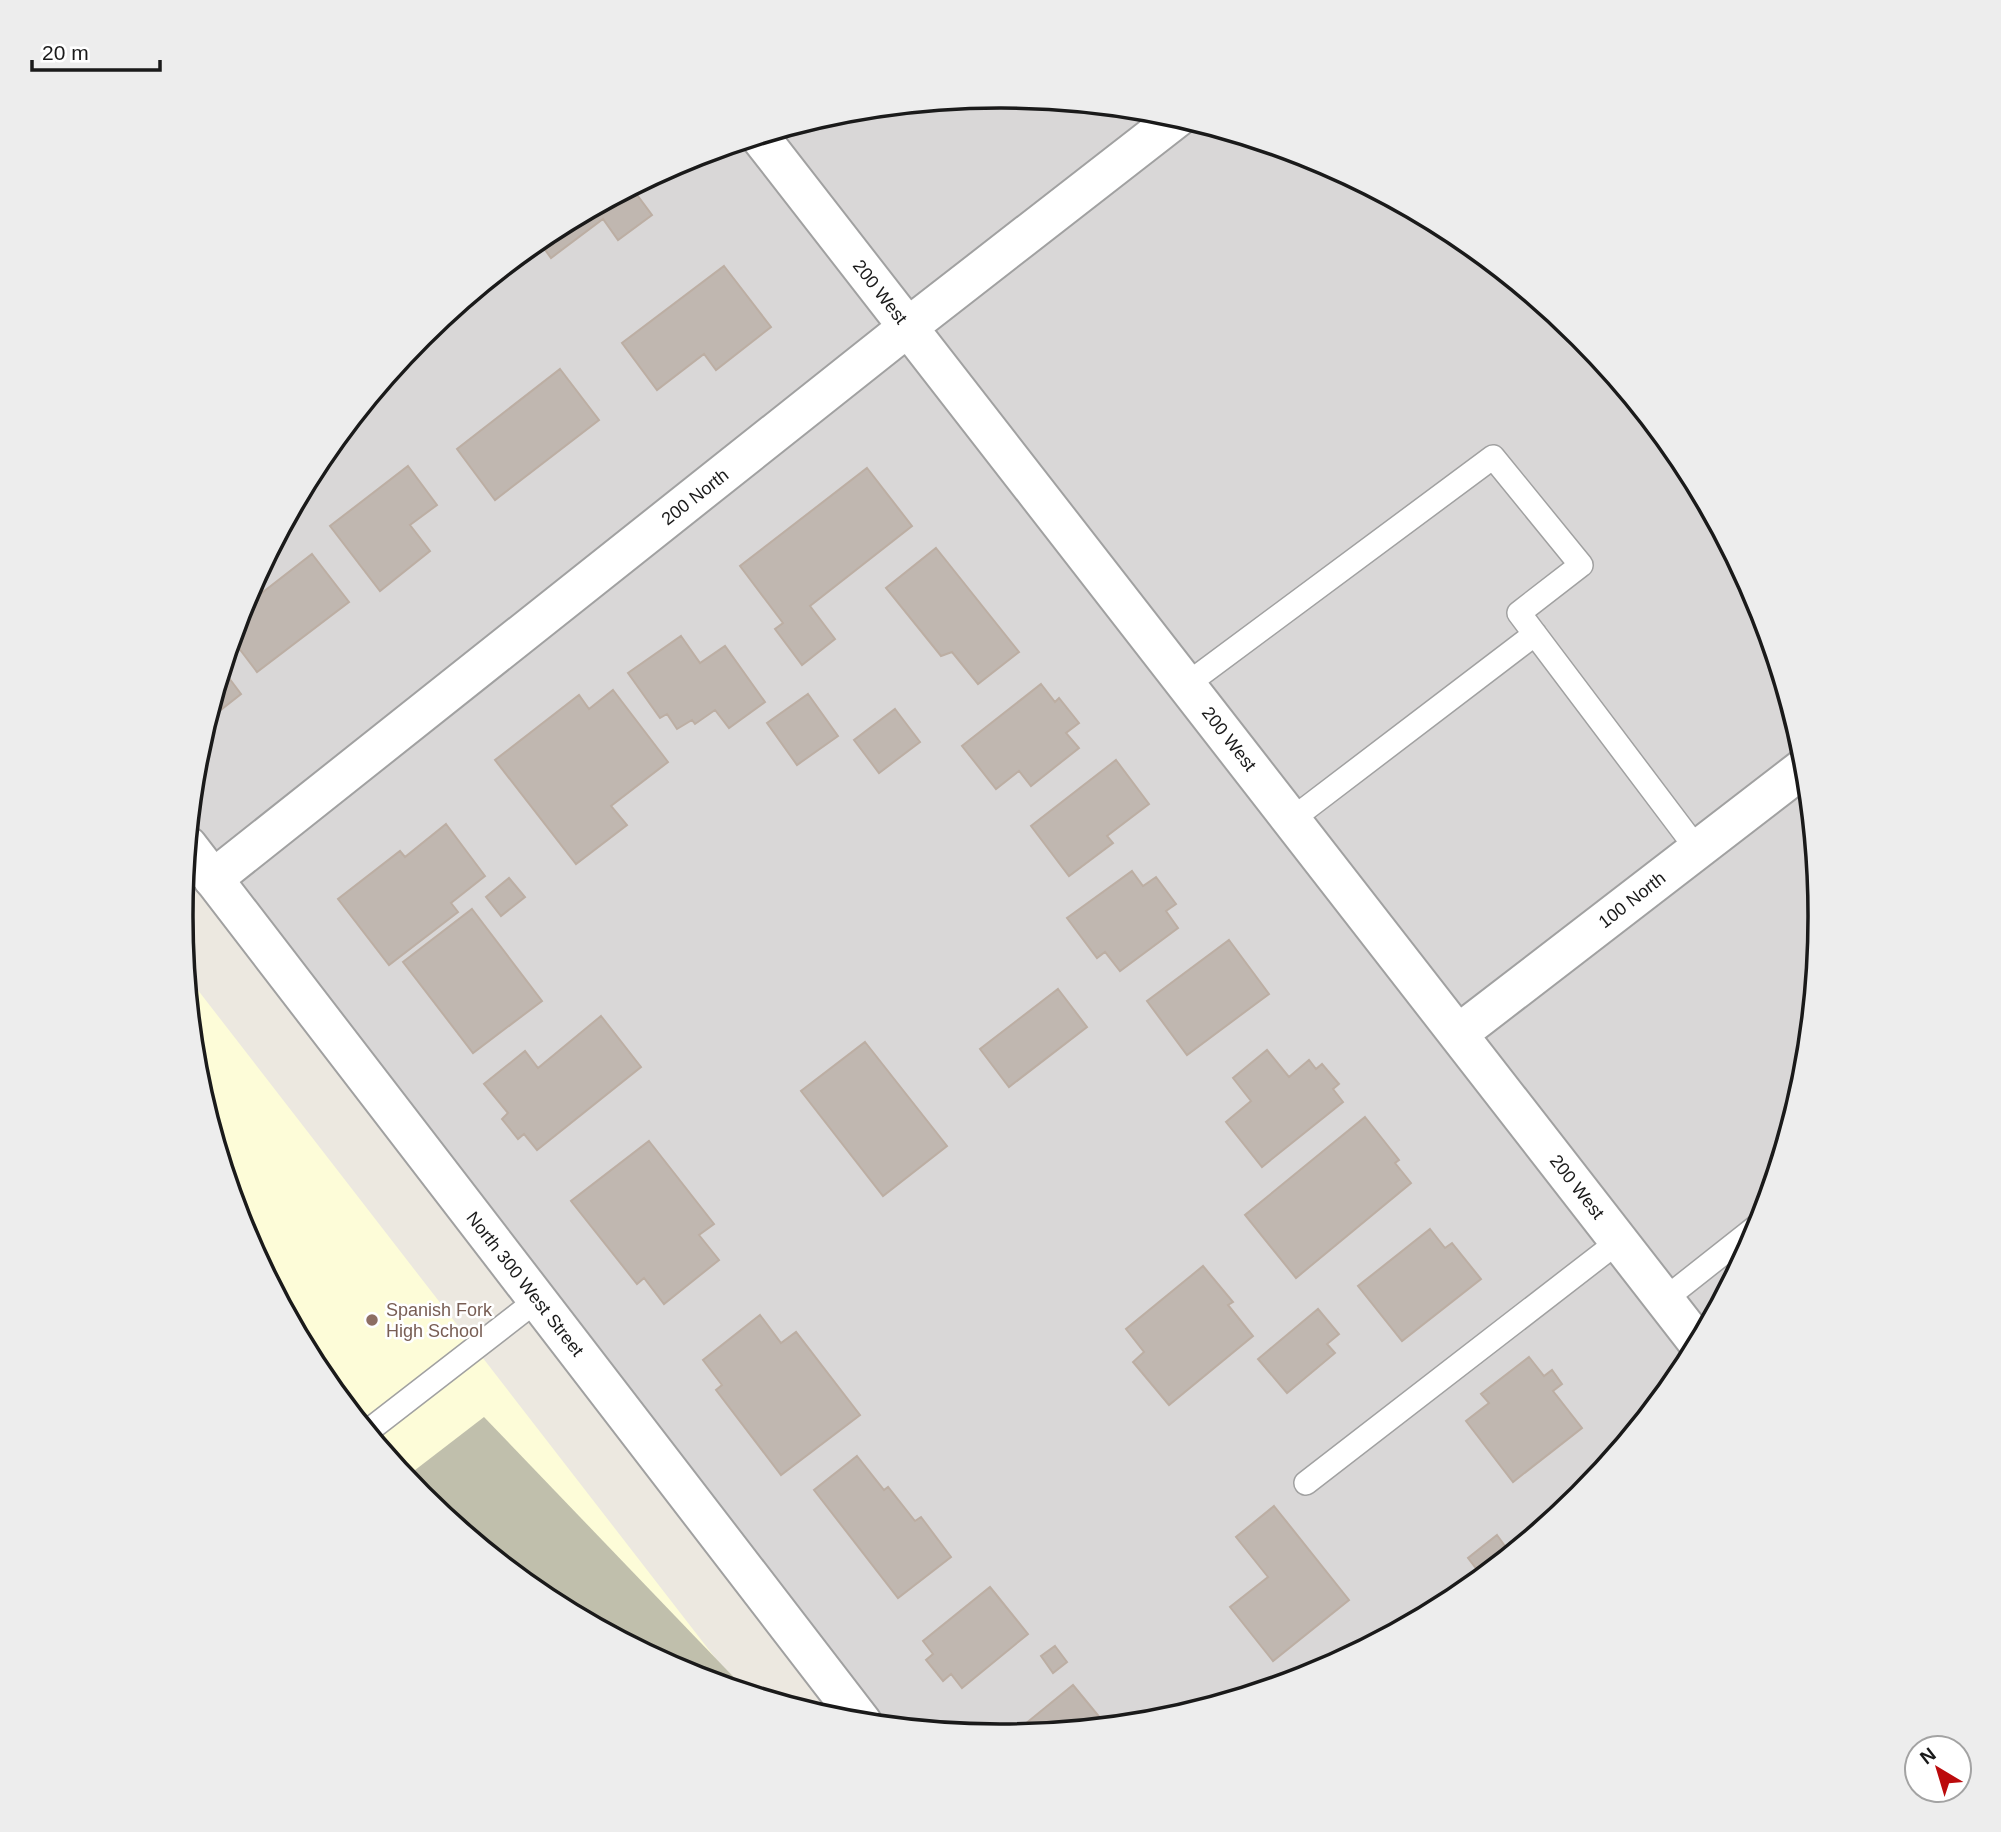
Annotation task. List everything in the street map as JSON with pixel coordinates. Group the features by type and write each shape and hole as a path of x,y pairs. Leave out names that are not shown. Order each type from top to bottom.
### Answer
{"street":[{"name":"200 North","path":"213,879 908,327 1166,126"},
{"name":"200 West","path":"766,144 1692,1334"},
{"name":"100 North","path":"1458,1034 1795,774"},
{"name":"North 300 West Street","path":"196,856 852,1710"}],"lane":[{"path":"1186,685 1493,457 1581,565 1519,613 1697,849"},
{"path":"1291,820 1535,634"},
{"path":"1665,1299 1740,1240"},
{"path":"1306,1483 1619,1241"},
{"path":"375,1426 537,1300"}],"shaded area":[{"path":"1000,108 1106,115 1158,124 1260,151 1310,170 1358,192 1449,245 1492,275 1571,345 1608,384 1672,467 1700,512 1747,607 1765,656 1792,758 1801,811 1808,916 1801,1021 1792,1074 1765,1176 1747,1225 1700,1320 1672,1365 1608,1448 1571,1487 1492,1557 1449,1587 1358,1640 1310,1662 1260,1681 1158,1708 1106,1717 1000,1724 895,1717 852,1710 196,856 209,758 236,656 254,607 301,512 329,467 393,384 430,345 509,275 552,245 643,192 691,170 741,151 843,124 895,115"},
{"name":"Spanish Fork High School","path":"197,989 730,1677 643,1640 597,1615 509,1557 430,1487 360,1408 301,1320 254,1225 221,1125 209,1074"},
{"path":"484,1417 735,1679 643,1640 552,1587 509,1557 468,1523 414,1471"}],"building":[{"path":"637,195 652,215 618,240 603,219 551,258 545,250"},
{"path":"724,266 771,327 716,370 704,354 657,390 622,343"},
{"path":"560,369 599,420 495,500 457,449"},
{"path":"408,466 437,505 410,525 430,551 380,591 330,526"},
{"path":"867,468 912,526 810,606 835,639 802,665 775,629 783,623 740,566"},
{"path":"936,548 1019,652 978,684 952,652 941,656 886,588"},
{"path":"312,554 349,602 257,672 239,648 260,594"},
{"path":"681,636 700,663 725,646 765,702 729,728 715,710 695,724 692,720 677,729 667,714 660,718 628,673"},
{"path":"229,679 241,694 220,710"},
{"path":"1041,684 1055,702 1059,698 1079,723 1066,733 1079,748 1031,786 1019,771 996,789 962,746"},
{"path":"613,690 668,762 611,806 627,825 576,864 495,760 579,695 589,709"},
{"path":"808,694 838,736 797,765 767,723"},
{"path":"895,709 920,742 879,773 854,740"},
{"path":"1116,760 1149,804 1107,836 1113,843 1069,876 1031,826"},
{"path":"446,824 485,876 451,903 458,912 389,965 338,899 400,851 405,857"},
{"path":"1132,871 1143,886 1156,877 1176,904 1166,911 1178,928 1120,971 1105,952 1097,958 1067,918"},
{"path":"509,878 525,897 501,916 486,897"},
{"path":"472,909 542,1001 473,1053 403,962"},
{"path":"1229,940 1269,994 1187,1055 1147,1001"},
{"path":"1058,989 1087,1027 1009,1087 980,1049"},
{"path":"601,1016 641,1067 537,1150 524,1134 518,1139 502,1119 508,1113 484,1084 525,1051 538,1068"},
{"path":"865,1042 947,1146 883,1196 801,1091"},
{"path":"1267,1050 1289,1077 1309,1060 1316,1069 1322,1064 1339,1084 1333,1089 1343,1102 1262,1167 1226,1122 1251,1101 1233,1078"},
{"path":"1365,1117 1399,1160 1395,1163 1411,1183 1296,1278 1245,1215"},
{"path":"649,1141 714,1224 699,1235 719,1260 664,1304 644,1278 637,1284 571,1201"},
{"path":"1430,1229 1445,1248 1452,1243 1481,1279 1402,1341 1358,1286"},
{"path":"1203,1266 1233,1302 1228,1305 1253,1336 1169,1405 1133,1362 1144,1352 1126,1329"},
{"path":"1318,1309 1339,1334 1327,1344 1335,1353 1287,1393 1258,1359"},
{"path":"760,1315 781,1343 796,1332 860,1415 781,1475 716,1390 722,1385 703,1360"},
{"path":"1529,1357 1544,1376 1552,1370 1562,1384 1553,1391 1582,1428 1513,1482 1466,1421 1489,1403 1481,1394"},
{"path":"857,1456 884,1490 888,1487 915,1521 921,1517 951,1557 898,1598 814,1490"},
{"path":"1274,1506 1349,1600 1273,1661 1230,1607 1268,1577 1236,1537"},
{"path":"1497,1535 1505,1546 1476,1568 1468,1558"},
{"path":"990,1587 1028,1634 962,1688 951,1674 943,1681 926,1660 933,1654 923,1641"},
{"path":"1055,1646 1067,1662 1053,1673 1041,1656"},
{"path":"1073,1685 1100,1718 1053,1722 1026,1723"}],"place":[{"name":"Spanish Fork High School","path":"372,1320"}]}
